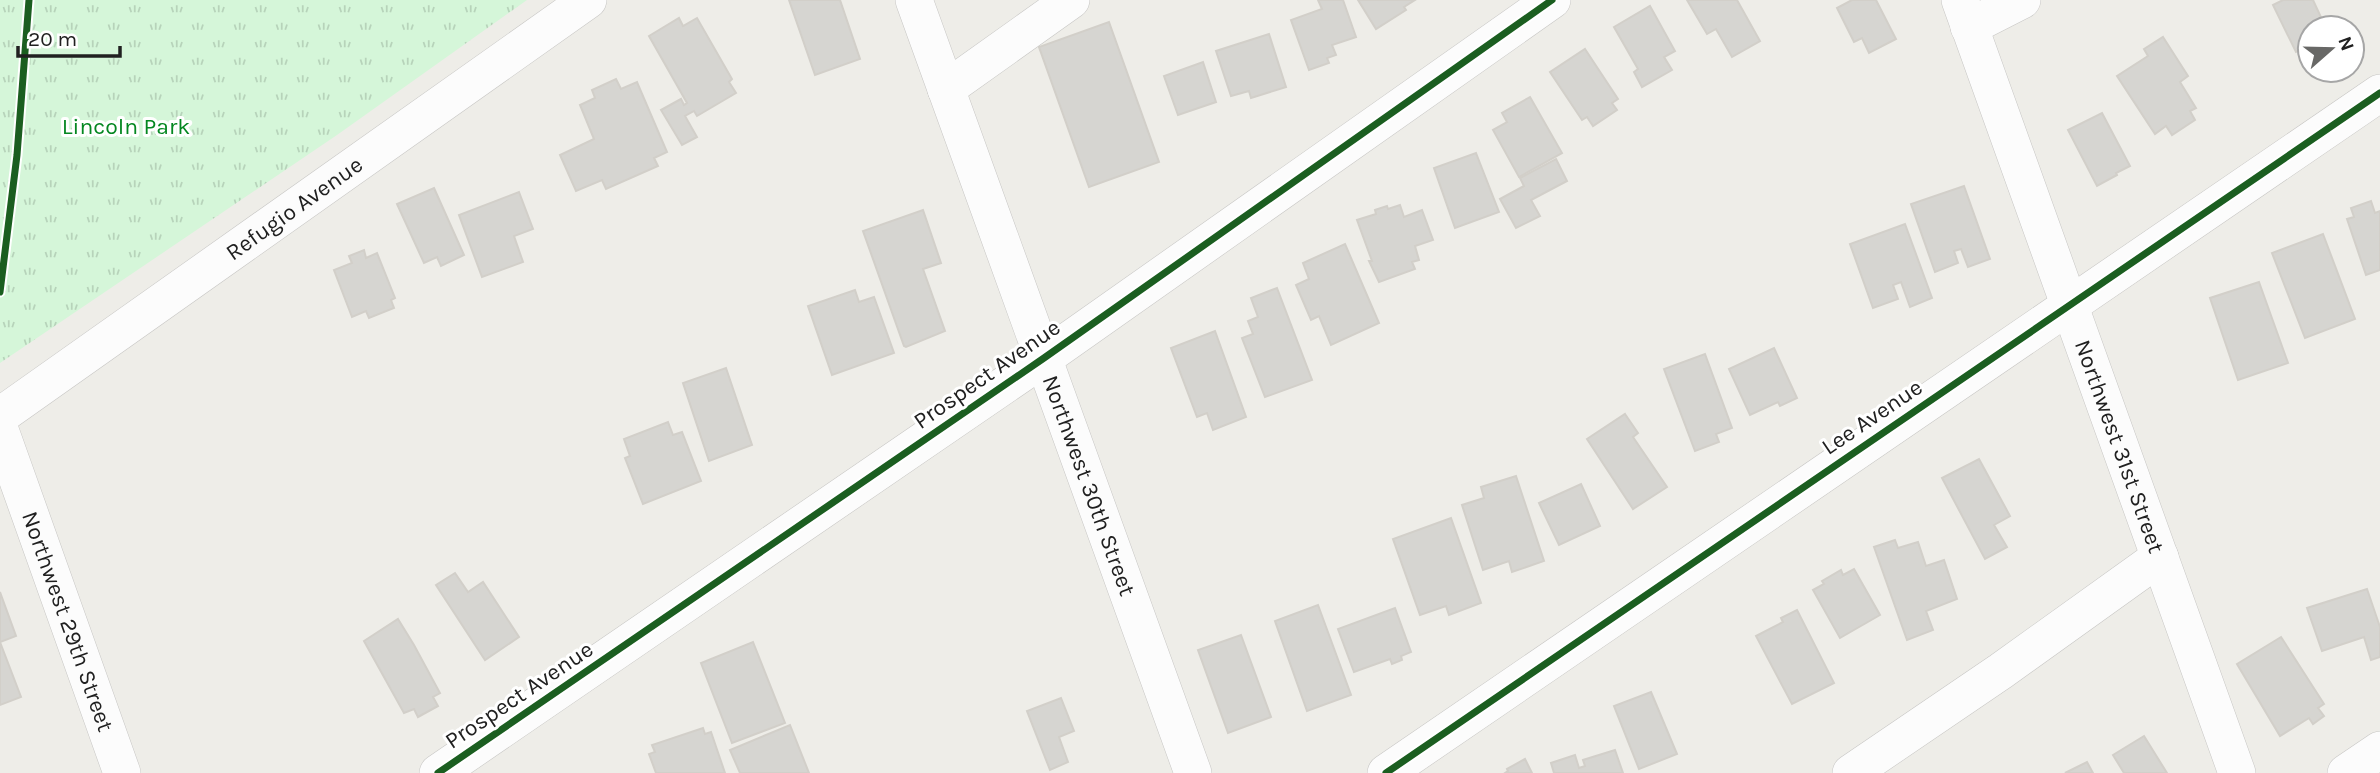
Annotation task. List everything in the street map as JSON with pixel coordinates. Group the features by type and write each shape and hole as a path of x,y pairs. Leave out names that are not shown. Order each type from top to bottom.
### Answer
{"street":[{"name":"Refugio Avenue","path":"0,416 588,0"},
{"name":"Northwest 30th Street","path":"914,0 1193,773"},
{"path":"946,89 1071,0"},
{"name":"Prospect Avenue","path":"438,773 1044,358 1552,0"},
{"path":"1965,13 2022,0"},
{"name":"Northwest 31st Street","path":"1965,13 2237,773"},
{"name":"Lee Avenue","path":"1387,773 2380,93"},
{"name":"Northwest 29th Street","path":"0,430 122,773"},
{"path":"1851,773 2160,558"},
{"path":"2346,773 2380,750"}],"green space":[{"name":"Lincoln Park","path":"0,0 527,0 337,135 0,363"}],"building":[{"path":"789,0 840,0 860,59 815,75"},
{"path":"1318,0 1343,0 1356,37 1332,45 1336,55 1327,58 1329,63 1309,70 1291,20 1322,9"},
{"path":"1358,0 1415,0 1404,7 1406,10 1376,29"},
{"path":"1687,0 1737,0 1760,41 1732,57 1716,29 1707,34"},
{"path":"1852,0 1876,0 1896,39 1869,53 1862,38 1854,42 1837,8"},
{"path":"2283,0 2313,0 2319,14 2296,14 2296,52 2273,5"},
{"path":"1650,6 1675,51 1664,57 1672,70 1642,87 1634,72 1638,69 1614,27"},
{"path":"679,18 683,26 697,18 732,79 729,82 736,93 697,116 694,111 685,116 697,137 682,145 661,110 681,99 684,105 687,103 649,36"},
{"path":"1109,22 1159,162 1089,187 1039,47"},
{"path":"1269,34 1286,87 1251,98 1249,91 1231,96 1216,51"},
{"path":"2163,37 2188,76 2180,82 2196,108 2190,111 2195,120 2172,135 2166,126 2155,134 2117,76 2148,56 2144,49"},
{"path":"1585,49 1618,99 1612,103 1617,110 1593,126 1587,117 1582,120 1550,72"},
{"path":"1203,62 1216,102 1178,115 1164,76"},
{"path":"616,79 621,89 637,82 667,152 654,158 658,166 606,189 602,180 576,191 560,155 594,139 580,105 595,98 592,90"},
{"path":"1530,97 1562,153 1519,177 1493,130 1507,122 1502,113"},
{"path":"2102,113 2130,166 2097,186 2068,130"},
{"path":"1476,153 1499,212 1455,228 1434,168"},
{"path":"1556,159 1567,181 1531,200 1540,216 1516,228 1500,199 1524,186 1520,178"},
{"path":"1964,186 1990,259 1968,267 1961,249 1954,251 1958,263 1935,272 1911,204"},
{"path":"434,188 464,255 441,266 437,257 424,263 397,204"},
{"path":"519,192 533,229 514,236 523,262 482,277 459,215"},
{"path":"2371,201 2375,213 2380,211 2380,270 2366,275 2347,219 2354,217 2351,208"},
{"path":"1400,205 1404,217 1422,210 1433,240 1415,246 1419,260 1412,262 1415,269 1379,282 1369,261 1372,261 1357,220 1376,214 1375,210"},
{"path":"923,210 941,263 923,269 945,331 906,347 863,231"},
{"path":"1905,224 1932,298 1910,307 1901,282 1893,285 1898,299 1873,308 1850,244"},
{"path":"2323,234 2355,319 2305,338 2272,253"},
{"path":"1345,244 1379,323 1331,345 1319,316 1311,320 1296,285 1309,279 1303,263"},
{"path":"364,250 366,258 377,253 395,298 391,300 394,308 369,318 366,311 352,317 334,270 352,263 349,256"},
{"path":"2259,282 2288,363 2238,380 2210,298"},
{"path":"1277,288 1312,380 1265,397 1242,338 1253,334 1248,321 1258,317 1251,298"},
{"path":"855,290 859,302 874,297 894,353 832,375 808,306"},
{"path":"1215,331 1246,417 1213,430 1207,413 1197,417 1171,348"},
{"path":"1774,348 1797,398 1780,406 1778,402 1750,415 1729,369"},
{"path":"1705,354 1732,428 1716,434 1719,442 1695,451 1664,369"},
{"path":"726,368 752,445 709,461 683,383"},
{"path":"1625,414 1638,433 1633,437 1667,487 1633,509 1587,439"},
{"path":"668,422 673,435 682,432 701,481 643,504 625,458 630,456 624,439"},
{"path":"1979,459 2010,516 1994,525 2007,547 1985,559 1942,478"},
{"path":"1516,476 1544,561 1512,572 1509,561 1483,570 1462,505 1484,498 1481,487"},
{"path":"1581,484 1600,526 1559,545 1539,503"},
{"path":"1451,518 1481,603 1449,615 1446,606 1420,615 1393,539"},
{"path":"1895,540 1898,548 1918,542 1926,566 1944,560 1957,599 1926,611 1933,630 1907,640 1874,547"},
{"path":"1854,569 1880,615 1840,638 1813,590 1841,570 1843,575"},
{"path":"455,573 468,592 483,582 519,637 485,660 436,585"},
{"path":"2367,589 2380,627 2380,657 2371,660 2364,637 2322,651 2307,608"},
{"path":"0,592 16,636 0,642"},
{"path":"1318,605 1351,695 1307,711 1275,621"},
{"path":"1395,608 1411,652 1392,664 1390,659 1354,672 1338,629"},
{"path":"1797,610 1834,683 1792,704 1756,636 1783,622 1781,618"},
{"path":"398,619 440,693 433,697 438,706 418,717 414,709 404,713 364,641"},
{"path":"1241,635 1271,717 1228,733 1198,650"},
{"path":"2281,637 2324,704 2318,708 2324,716 2313,724 2309,718 2280,736 2237,664"},
{"path":"0,642 21,697 0,705"},
{"path":"753,642 785,723 732,743 701,663"},
{"path":"1651,692 1677,754 1639,769 1614,706"},
{"path":"1061,698 1074,731 1059,737 1068,762 1050,770 1027,711"},
{"path":"790,725 809,773 740,773 730,750"},
{"path":"703,728 705,734 711,732 725,773 656,773 649,754 655,752 652,745"},
{"path":"2144,736 2167,773 2124,773 2113,755"},
{"path":"1615,750 1623,773 1554,773 1551,763 1575,755 1579,768 1585,766 1583,760"},
{"path":"1525,759 1532,773 1505,773 1507,769"},
{"path":"2087,762 2093,773 2065,773"}],"cycle path":[{"path":"0,292 17,155 29,0"},
{"path":"438,773 1044,358 1552,0"},
{"path":"1386,773 2380,93"}]}
